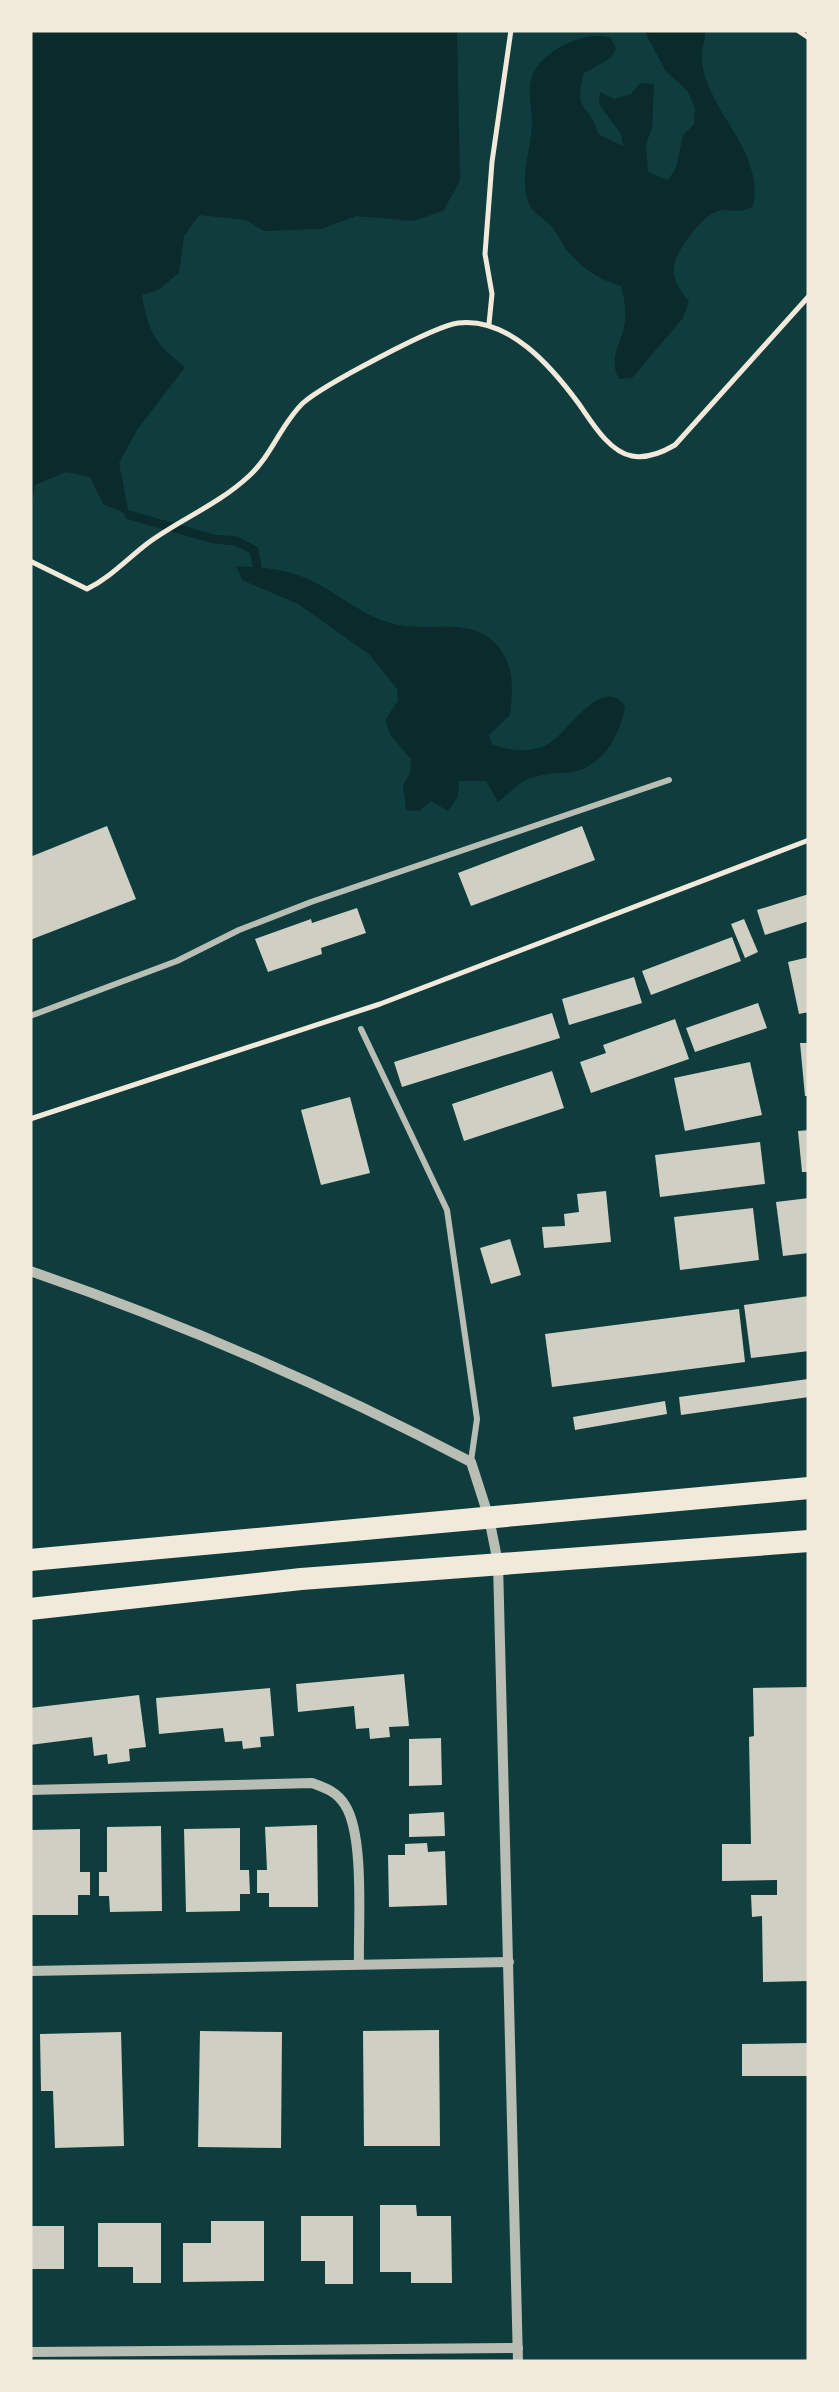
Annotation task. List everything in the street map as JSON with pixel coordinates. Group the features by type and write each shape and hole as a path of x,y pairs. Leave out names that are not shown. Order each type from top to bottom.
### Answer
{"highway":[{"path":"30,1560 809,1488"},
{"path":"30,1609 301,1579 809,1541"}],"street":[{"path":"30,1271 137,1308 272,1364 471,1462 498,1563 518,2362"},
{"path":"30,1790 312,1783 327,1788 347,1807 356,1837 358,1964"},
{"path":"30,1971 509,1962"},
{"path":"30,2352 518,2348"}],"lane":[{"path":"30,1016 176,962 239,930 311,902 668,780"},
{"path":"362,1029 447,1210 477,1418 471,1462"}],"path":[{"path":"490,324 492,294 485,254 492,162 510,30"},
{"path":"798,30 809,38"},
{"path":"30,561 87,589 104,580 148,544 224,498 249,477 270,456 281,432 302,404 332,382 456,323 490,324 545,363 602,436 630,456 658,454 676,445 809,296"},
{"path":"30,1119 349,1015 809,840"}],"water":[{"path":"30,30 457,30 460,181 443,211 413,221 356,216 321,229 264,231 246,220 199,215 184,236 179,273 158,290 142,295 154,336 185,367 137,430 119,463 129,515 103,504 90,477 66,472 35,485 30,514"},
{"path":"644,30 706,30 703,69 745,152 754,187 753,206 712,214 685,242 674,267 677,283 689,301 683,318 632,378 619,379 615,356 625,317 621,286 577,261 528,201 525,183 532,125 530,86 535,70 552,52 588,37 611,38 616,49 611,58 584,73 581,103 598,134 623,146 621,134 599,104 600,92 614,99 631,94 640,83 654,84 652,128 646,144 648,172 668,180 676,168 683,135 694,124 695,108 688,92 665,70"},
{"path":"236,566 303,577 386,622 462,627 485,635 502,651 512,686 510,715 489,735 492,744 520,750 542,747 585,709 606,697 616,698 625,706 619,727 609,748 583,769 529,778 498,802 486,781 459,781 458,796 448,811 431,801 419,811 406,810 403,786 410,773 411,759 391,736 385,720 398,701 397,689 370,655 298,604 242,580"}],"building":[{"path":"107,826 136,899 30,940 30,857"},
{"path":"582,826 595,860 471,906 458,873"},
{"path":"809,894 809,921 765,935 757,910"},
{"path":"357,908 366,933 321,948 322,954 268,972 255,939"},
{"path":"744,919 758,952 745,958 731,924"},
{"path":"732,937 741,961 651,995 642,971"},
{"path":"809,957 809,1012 799,1014 788,962"},
{"path":"634,977 642,1003 569,1025 562,999"},
{"path":"758,1003 767,1028 695,1052 686,1028"},
{"path":"552,1013 560,1038 402,1087 394,1062"},
{"path":"675,1019 689,1059 591,1093 580,1062 606,1053 603,1045"},
{"path":"800,1043 809,1043 809,1096 805,1096"},
{"path":"750,1062 762,1115 685,1131 674,1078"},
{"path":"552,1071 564,1108 464,1141 452,1104"},
{"path":"350,1097 370,1173 321,1185 301,1110"},
{"path":"809,1130 809,1172 802,1172 798,1131"},
{"path":"760,1142 765,1184 660,1197 655,1155"},
{"path":"606,1191 611,1242 544,1248 542,1227 565,1226 564,1214 579,1212 577,1194"},
{"path":"809,1198 809,1253 783,1256 776,1202"},
{"path":"753,1208 759,1260 680,1270 674,1217"},
{"path":"510,1239 521,1275 491,1284 480,1248"},
{"path":"809,1296 809,1351 751,1358 744,1305"},
{"path":"739,1309 745,1362 552,1387 545,1334"},
{"path":"808,1379 809,1397 681,1415 679,1397"},
{"path":"665,1401 667,1414 575,1430 573,1417"},
{"path":"404,1674 409,1726 389,1727 390,1737 370,1739 369,1728 356,1729 354,1706 298,1712 296,1684"},
{"path":"809,1687 809,1981 763,1982 762,1916 752,1917 751,1895 777,1895 777,1880 722,1881 722,1844 751,1844 749,1737 754,1736 753,1688"},
{"path":"270,1688 274,1736 260,1737 261,1747 243,1749 242,1741 225,1742 223,1728 159,1734 156,1698"},
{"path":"139,1695 146,1747 129,1749 130,1761 108,1764 107,1754 94,1756 92,1737 30,1745 30,1708"},
{"path":"441,1738 442,1785 409,1786 409,1739"},
{"path":"444,1812 445,1836 409,1837 409,1814"},
{"path":"317,1825 318,1907 269,1907 269,1893 257,1893 257,1870 267,1870 265,1827"},
{"path":"161,1826 162,1911 110,1912 109,1896 99,1896 99,1872 107,1872 107,1827"},
{"path":"240,1828 240,1870 249,1870 250,1894 240,1894 240,1911 186,1912 184,1829"},
{"path":"80,1829 80,1872 90,1872 90,1895 78,1895 78,1915 30,1915 30,1830"},
{"path":"427,1843 428,1852 445,1851 447,1905 389,1907 388,1855 405,1855 405,1844"},
{"path":"439,2030 440,2146 364,2146 363,2031"},
{"path":"200,2031 282,2032 281,2148 198,2147"},
{"path":"121,2032 124,2146 55,2148 53,2091 41,2091 40,2034"},
{"path":"809,2043 809,2076 742,2076 742,2044"},
{"path":"380,2205 416,2205 417,2216 451,2216 452,2283 411,2283 411,2272 380,2272"},
{"path":"301,2216 353,2216 353,2284 325,2284 325,2261 301,2261"},
{"path":"211,2221 264,2221 264,2281 183,2282 183,2243 211,2243"},
{"path":"98,2223 161,2223 161,2283 133,2283 133,2267 98,2267"},
{"path":"30,2226 64,2226 64,2269 30,2269"}],"waterway":[{"path":"129,515 214,539 236,541 254,550 257,566"}]}
